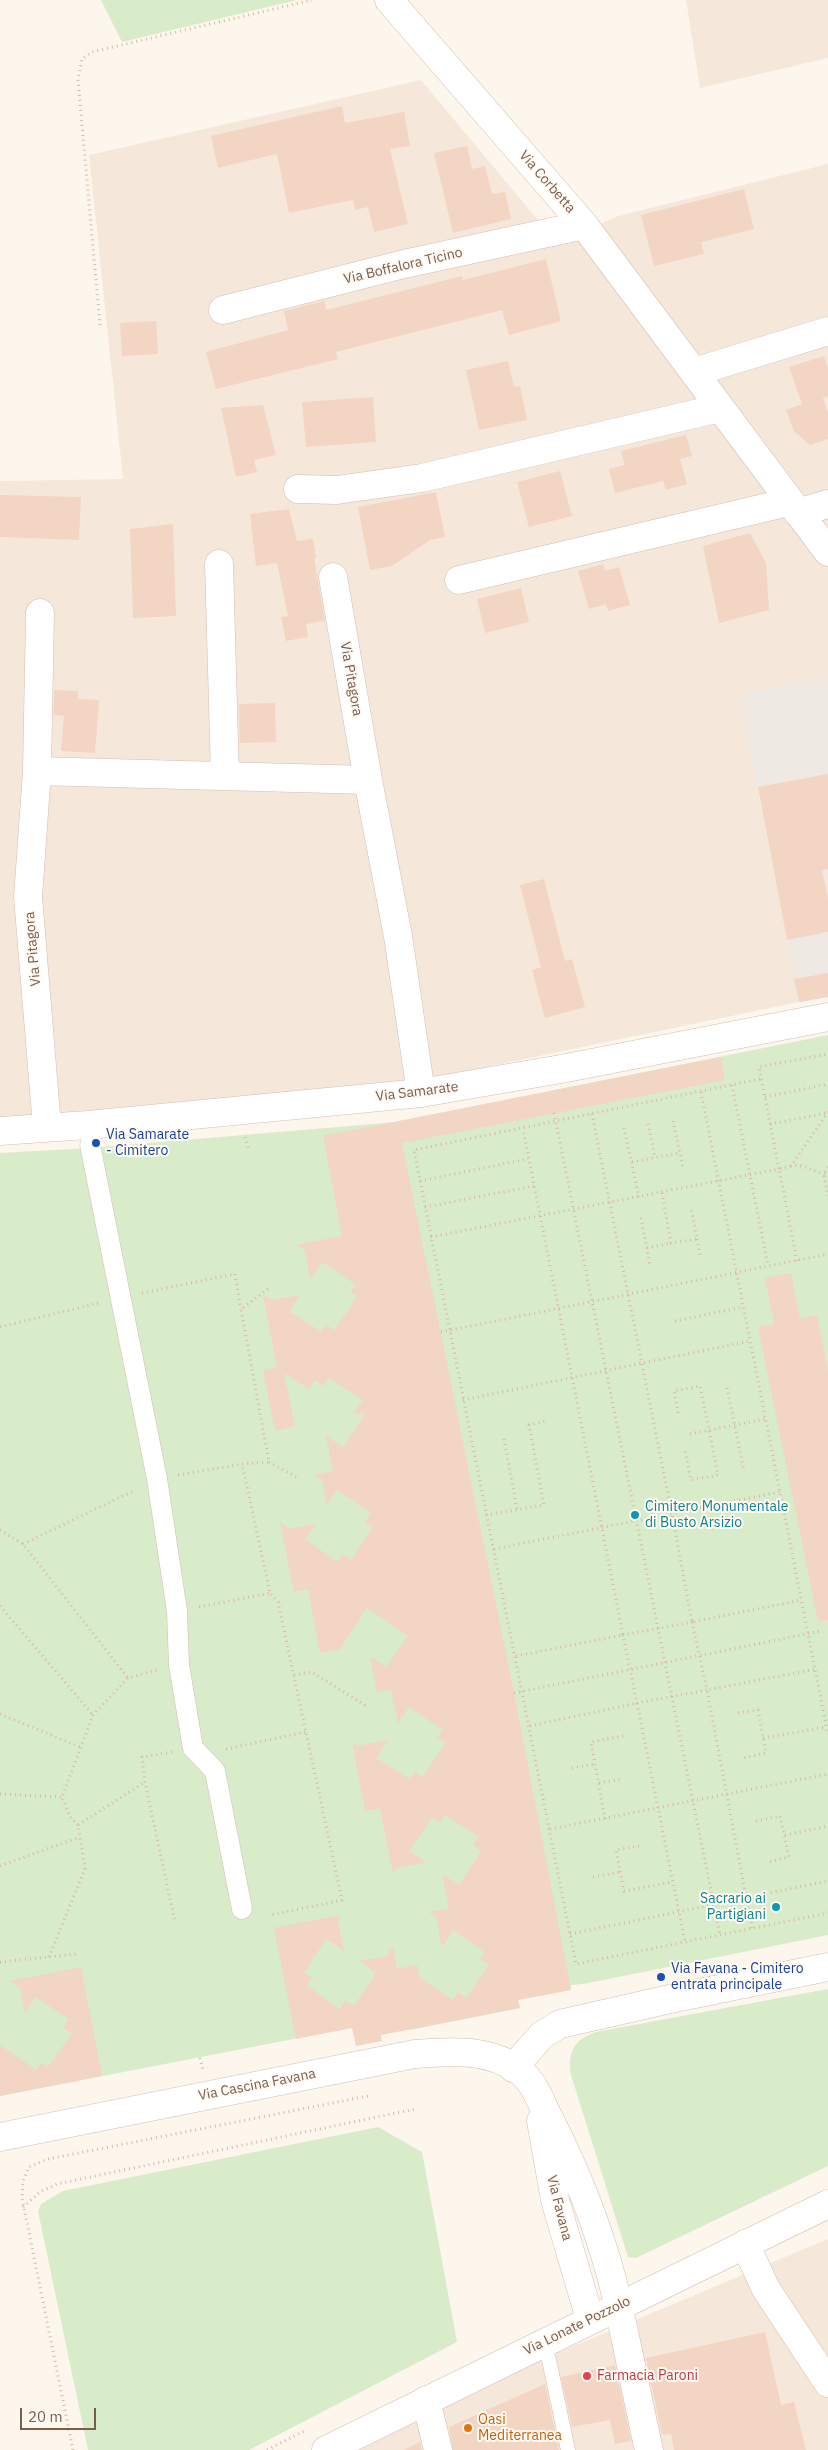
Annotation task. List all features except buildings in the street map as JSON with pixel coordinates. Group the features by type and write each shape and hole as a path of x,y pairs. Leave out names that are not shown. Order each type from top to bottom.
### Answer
{"street":[{"name":"Via Corbetta","path":"389,0 584,225 828,552"},
{"name":"Via Boffalora Ticino","path":"223,310 404,264 584,225"},
{"path":"694,372 828,331"},
{"path":"298,489 338,490 422,478 720,408"},
{"path":"459,580 794,507 828,504"},
{"path":"219,564 225,776"},
{"name":"Via Pitagora","path":"334,577 368,780 398,936 421,1093"},
{"name":"Via Pitagora","path":"40,613 37,771 28,897 47,1127"},
{"path":"37,771 368,780"},
{"name":"Via Samarate","path":"0,1131 421,1093 562,1069 828,1016"},
{"path":"90,1145 157,1479 177,1611 179,1665 196,1751 215,1771 242,1910"},
{"path":"527,2082 542,2035 560,2024 670,1999 828,1967"},
{"name":"Via Cascina Favana","path":"0,2137 415,2054 440,2052 476,2054 496,2059 527,2082"},
{"name":"Via Favana","path":"527,2082 576,2176 590,2210 618,2306 648,2450"},
{"name":"Via Favana","path":"527,2082 555,2200 590,2319"},
{"name":"Via Lonate Pozzolo","path":"326,2450 828,2204"},
{"path":"745,2244 766,2289 828,2383"},
{"path":"426,2400 438,2450"}],"lane":[{"path":"543,2342 568,2450"}],"path":[{"path":"100,325 78,80 82,59 92,52 312,0"},
{"path":"797,1261 758,1068 828,1054"},
{"path":"760,1079 414,1150 576,1964 828,1913"},
{"path":"765,1097 828,1084"},
{"path":"732,1085 768,1266"},
{"path":"701,1092 828,1735"},
{"path":"554,1113 720,1934"},
{"path":"770,1124 828,1113"},
{"path":"792,1166 828,1113"},
{"path":"592,1114 707,1690 752,1928"},
{"path":"673,1120 683,1168"},
{"path":"648,1124 655,1158"},
{"path":"624,1128 638,1197"},
{"path":"523,1129 571,1378 685,1942"},
{"path":"244,1131 249,1151"},
{"path":"632,1162 680,1153"},
{"path":"420,1180 528,1159"},
{"path":"431,1237 798,1165 828,1176"},
{"path":"828,1167 824,1174 828,1196"},
{"path":"425,1207 534,1186"},
{"path":"662,1193 671,1243"},
{"path":"691,1207 700,1255"},
{"path":"641,1218 650,1265"},
{"path":"647,1248 697,1239"},
{"path":"441,1332 828,1254"},
{"path":"268,1289 241,1309 269,1462"},
{"path":"675,1320 743,1307"},
{"path":"463,1400 750,1341"},
{"path":"678,1413 674,1391 700,1386 718,1475 691,1480 685,1451"},
{"path":"727,1388 744,1471"},
{"path":"690,1434 766,1419"},
{"path":"486,1515 544,1505 529,1425 545,1421"},
{"path":"504,1439 517,1510"},
{"path":"23,1544 157,1479 242,1464 269,1462 296,1477"},
{"path":"242,1464 270,1593 278,1602 342,1900 271,1915"},
{"path":"494,1549 781,1492"},
{"path":"0,1530 23,1544 128,1678"},
{"path":"177,1611 270,1593"},
{"path":"516,1656 802,1600"},
{"path":"0,1606 93,1715"},
{"path":"514,1693 820,1631"},
{"path":"49,1957 85,1869 78,1825 70,1817 62,1797 93,1715 128,1678 179,1665"},
{"path":"530,1726 637,1703 816,1669"},
{"path":"294,1675 312,1672 366,1706"},
{"path":"738,1714 758,1710 766,1753 743,1758"},
{"path":"0,1714 80,1747"},
{"path":"763,1738 826,1726"},
{"path":"175,1922 145,1782 142,1757 196,1751 306,1732"},
{"path":"605,1819 591,1742 623,1736"},
{"path":"572,1768 595,1764"},
{"path":"550,1829 828,1774"},
{"path":"599,1782 622,1779"},
{"path":"78,1825 145,1782"},
{"path":"0,1794 62,1797"},
{"path":"756,1821 780,1816 789,1858 769,1862"},
{"path":"785,1835 828,1826"},
{"path":"0,1866 80,1837"},
{"path":"639,1846 616,1850 624,1891 672,1882"},
{"path":"593,1877 620,1872"},
{"path":"570,1934 828,1881"},
{"path":"0,1962 78,1954"},
{"path":"73,2450 23,2207 23,2181 28,2167 48,2159 368,2096"},
{"path":"23,2207 40,2192 57,2184 415,2109"}],"shaded area":[{"path":"686,0 828,0 828,58 700,88"},
{"path":"421,80 558,244 618,216 828,164 828,678 740,695 799,1002 433,1078 30,1117 0,1117 0,481 123,479 89,155"},
{"path":"828,678 828,997 799,1002 740,695"},
{"path":"828,2239 828,2450 343,2450 443,2401"}],"green space":[{"path":"101,0 297,0 122,42"},
{"path":"828,1035 828,1935 571,1985 571,1990 539,1996 516,1991 520,2008 410,2030 407,2017 0,2096 0,1153 90,1148 397,1122"},
{"path":"828,1989 828,2166 636,2258 628,2257 571,2075 571,2054 577,2043 596,2032"},
{"path":"378,2127 422,2152 457,2342 249,2450 88,2450 38,2211 41,2204 63,2191"}],"place":[{"name":"Via Samarate - Cimitero","path":"96,1143"},
{"name":"Cimitero Monumentale di Busto Arsizio","path":"635,1515"},
{"name":"Sacrario ai Partigiani","path":"776,1907"},
{"name":"Via Favana - Cimitero entrata principale","path":"661,1977"},
{"name":"Farmacia Paroni","path":"587,2376"},
{"name":"Oasi Mediterranea","path":"468,2428"}]}
